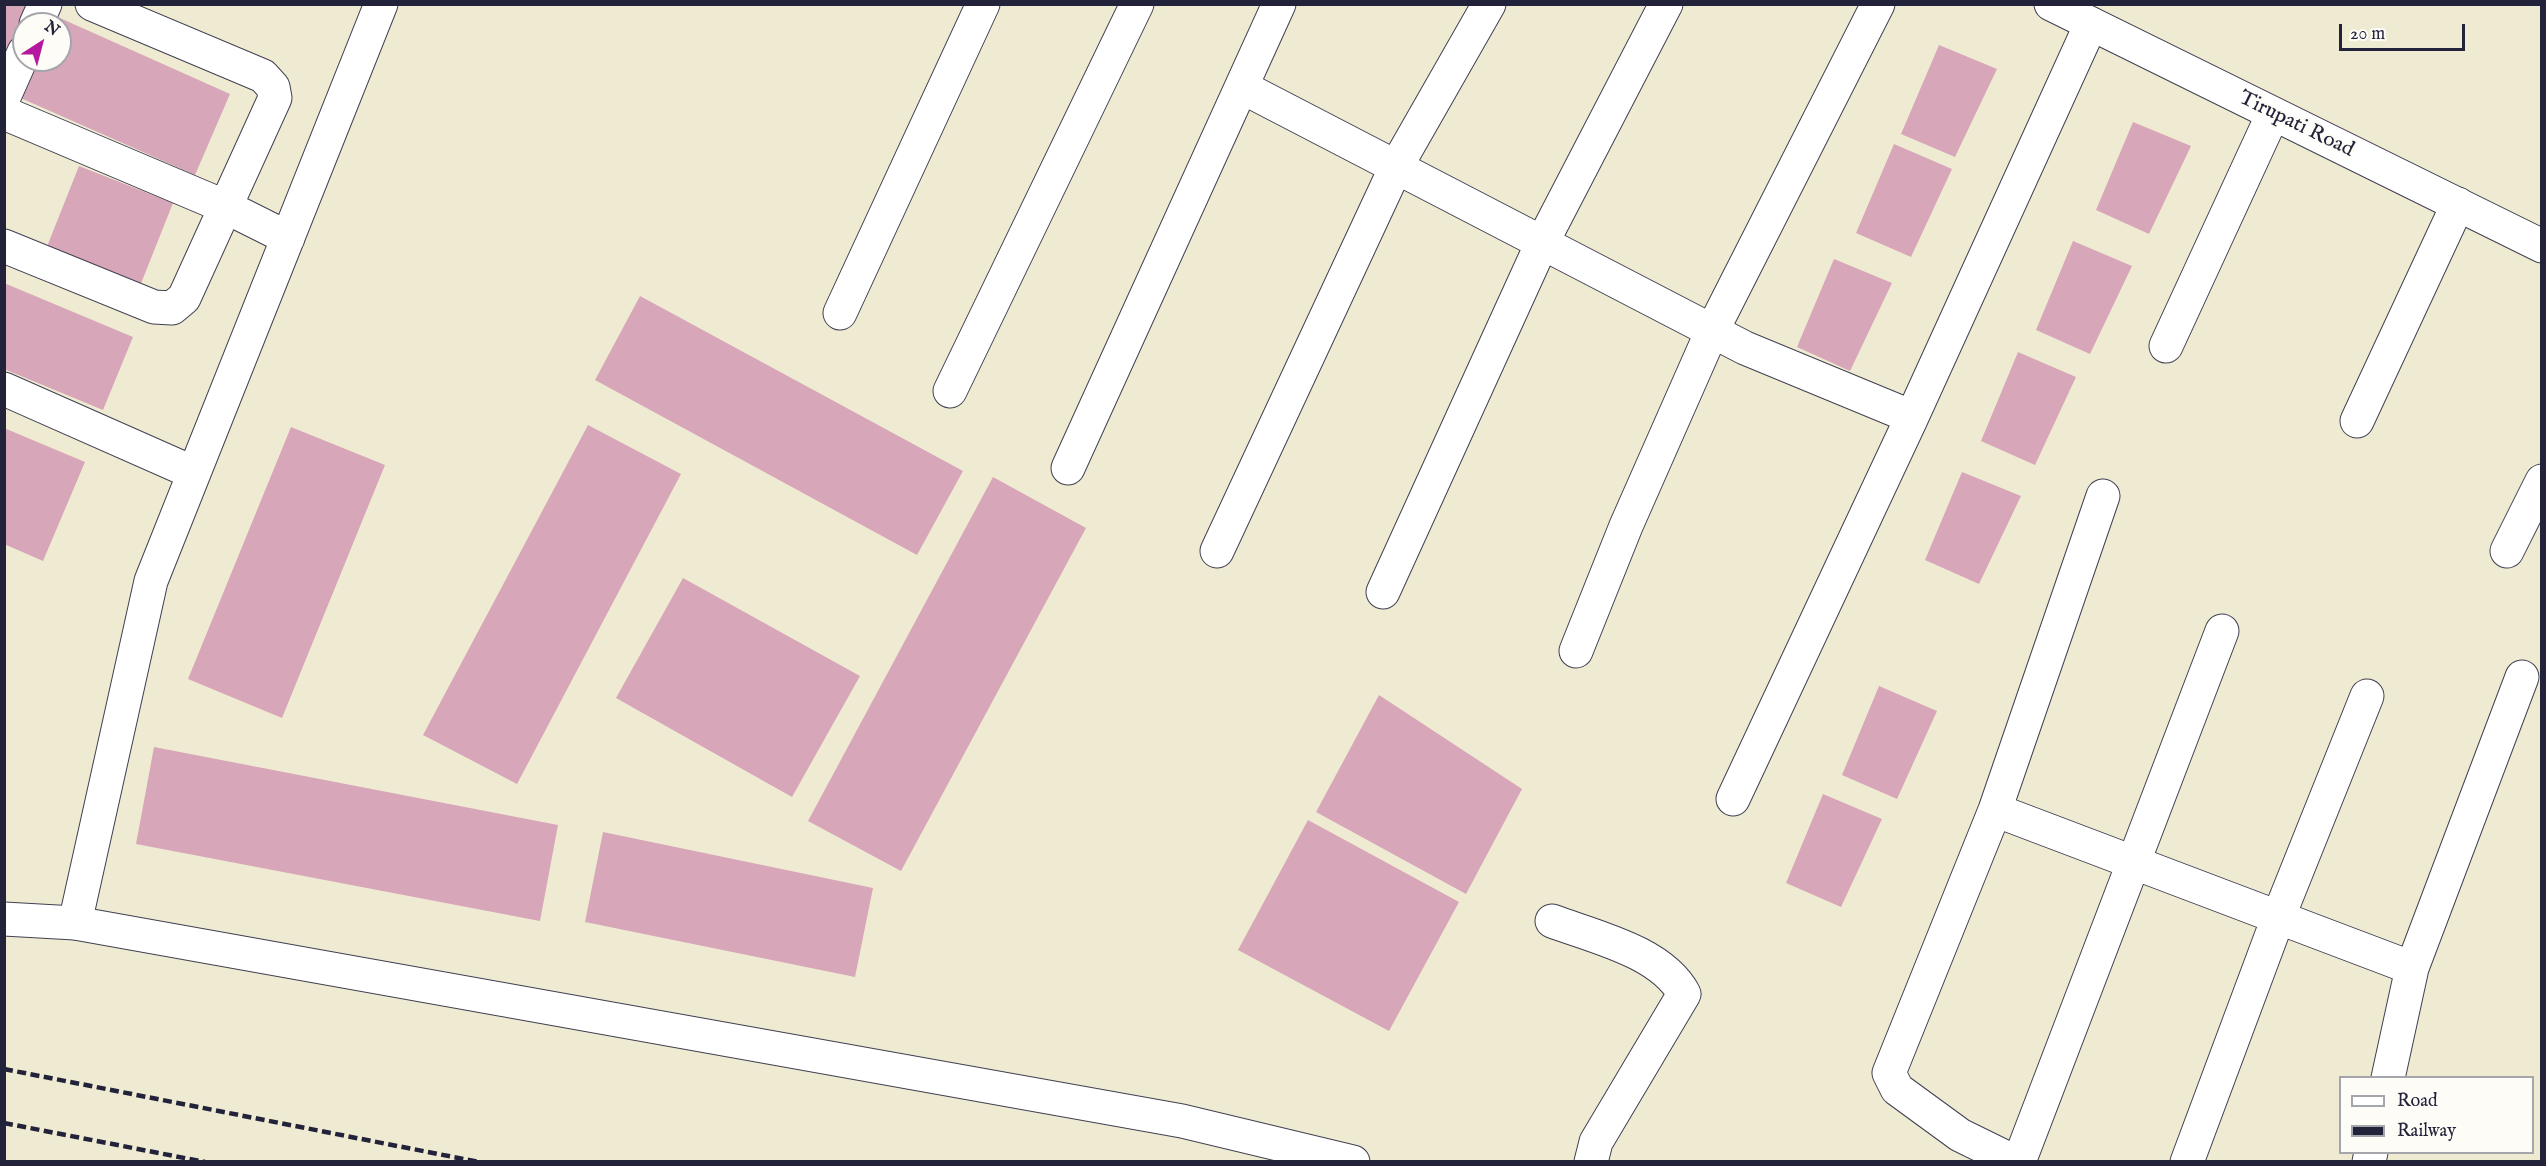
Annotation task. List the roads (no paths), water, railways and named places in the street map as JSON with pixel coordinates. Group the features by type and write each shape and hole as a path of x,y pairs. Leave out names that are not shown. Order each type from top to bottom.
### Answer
{"street":[{"path":"4,246 154,307 172,309 184,298 275,98 273,87 263,76 92,4"},
{"path":"75,922 151,580 381,4"},
{"path":"840,313 982,4"},
{"path":"950,391 1137,4"},
{"path":"1068,468 1279,4"},
{"path":"1216,550 1396,167 1490,4"},
{"path":"1383,592 1542,243 1666,4"},
{"path":"1576,651 1626,526 1712,331 1878,4"},
{"name":"Tirupati Road","path":"2051,4 2541,246"},
{"path":"1734,800 2091,24"},
{"path":"4,97 15,72"},
{"path":"1242,87 1745,348 1912,417"},
{"path":"4,113 226,207 288,238"},
{"path":"2166,346 2273,114"},
{"path":"2357,421 2458,204"},
{"path":"4,390 194,473"},
{"path":"2506,551 2541,482"},
{"path":"2103,496 1995,810 1889,1073 1897,1089 1960,1135 2017,1161 2222,632"},
{"path":"2388,1076 2412,968 2522,677"},
{"path":"2187,1161 2278,918 2367,696"},
{"path":"1995,810 2412,968"},
{"path":"4,919 75,922 1182,1121 1353,1161"},
{"path":"1552,921 1641,954 1677,982 1684,994 1596,1142 1591,1161"}],"railway":[{"path":"4,1069 479,1162"},
{"path":"4,1123 205,1162"}]}
